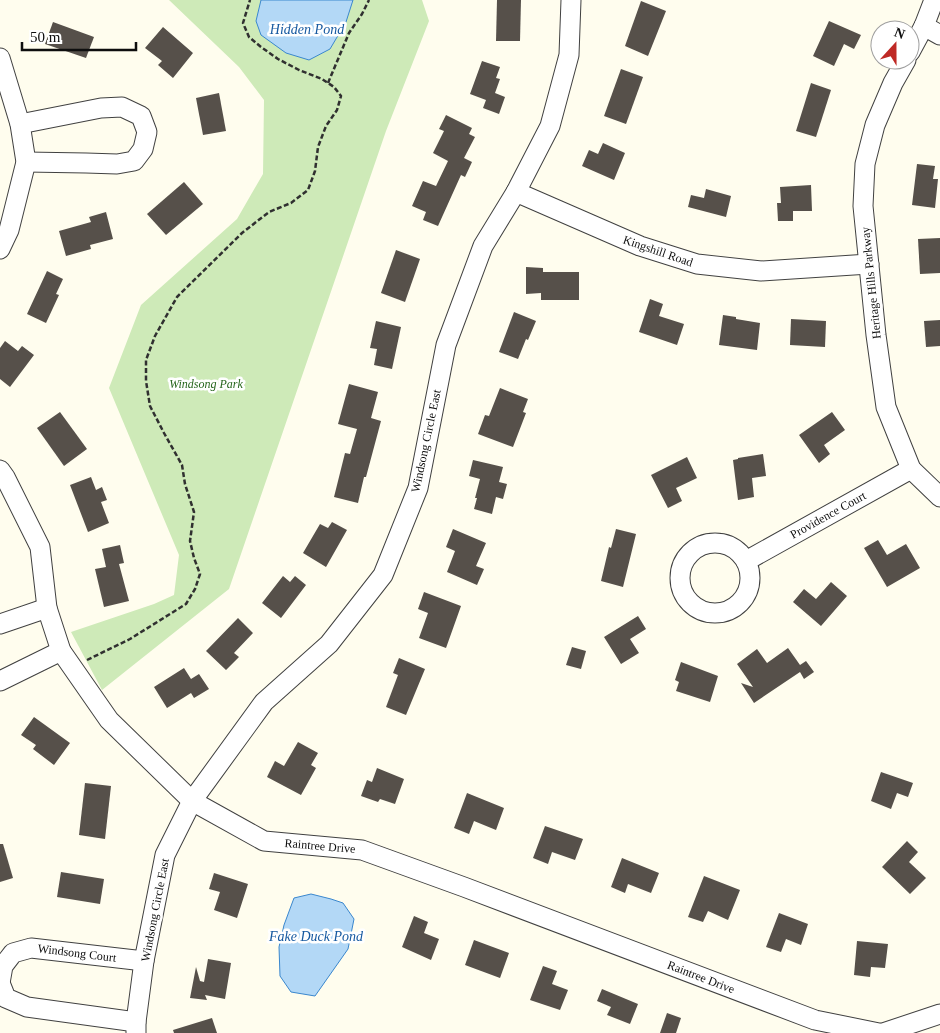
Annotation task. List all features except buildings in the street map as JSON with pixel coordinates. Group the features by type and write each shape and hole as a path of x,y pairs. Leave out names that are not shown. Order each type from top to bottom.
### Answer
{"street":[{"name":"Windsong Circle East","path":"136,1028 144,961 165,855 192,801 264,702 329,644 383,575 418,488 446,345 484,246 516,192 550,126 569,55 572,0"},
{"path":"920,42 932,31 934,0"},
{"path":"0,58 20,124 26,162 9,230 0,250"},
{"name":"Heritage Hills Parkway","path":"900,70 875,125 865,164 863,206 876,335 886,407 911,469 940,497"},
{"path":"20,124 101,108 122,107 141,116 147,132 143,149 134,161 117,164 26,162"},
{"name":"Kingshill Road","path":"516,192 640,246 697,264 761,271 869,264"},
{"name":"Providence Court","path":"746,561 911,469"},
{"name":"Raintree Drive","path":"0,470 6,477 40,546 47,608 61,651 109,720 192,801 264,840 362,850 815,1020 879,1033"},
{"path":"0,624 47,608"},
{"path":"0,681 61,651"},
{"name":"Windsong Court","path":"136,1028 26,1007 6,998 0,983 3,966 13,953 31,948 144,961"},
{"path":"883,1033 940,1014"}],"path":[{"path":"72,667 130,639 186,604 195,589 200,574 190,541 194,512 185,484 182,465 150,406 146,380 146,360 155,336 176,297 242,233 268,212 291,202 308,190 315,171 318,147 326,126 337,110 340,96 334,87 322,79 278,59 249,37 243,23 250,0"},
{"path":"328,83 349,33 369,0"}],"green space":[{"name":"Windsong Park","path":"169,0 422,0 429,21 386,131 229,589 102,690 71,632 154,604 174,595 179,555 109,388 141,305 237,219 263,174 264,100 239,67"}],"water":[{"name":"Hidden Pond","path":"261,0 353,0 346,22 330,49 309,60 286,53 261,35 256,21"},
{"name":"Fake Duck Pond","path":"311,894 343,903 354,919 348,949 315,996 291,992 280,976 279,947 284,925 294,898"}]}
